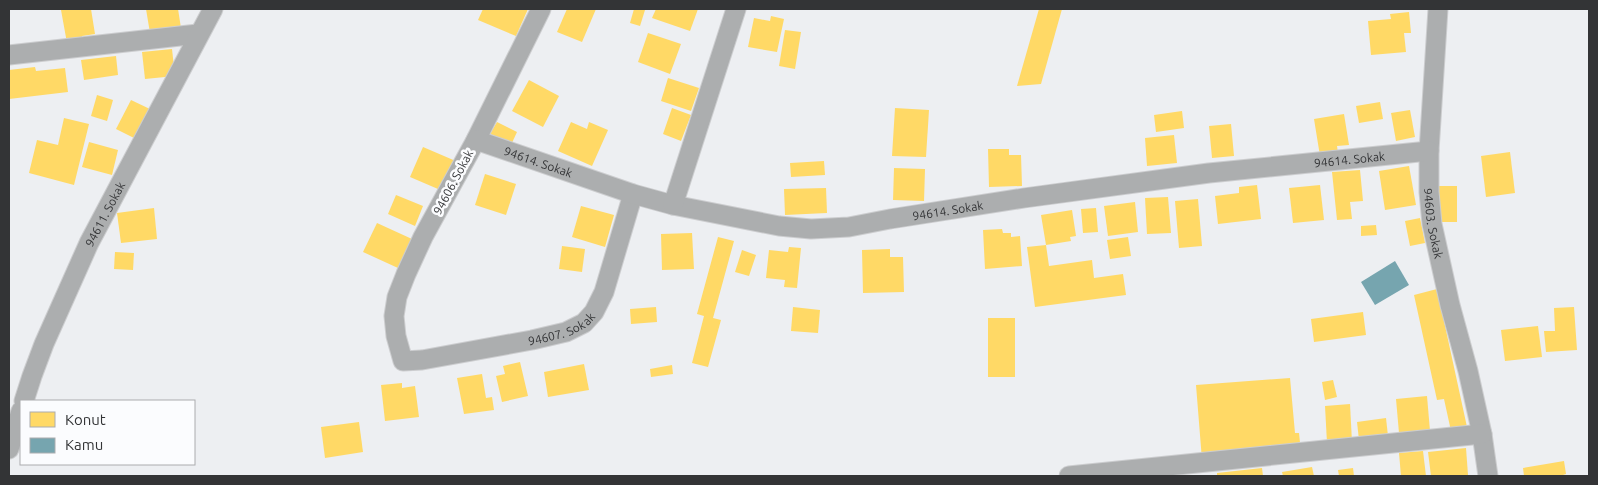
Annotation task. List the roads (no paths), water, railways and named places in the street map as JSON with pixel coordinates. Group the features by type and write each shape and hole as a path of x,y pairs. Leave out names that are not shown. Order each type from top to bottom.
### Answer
{"street":[{"name":"94611. Sokak","path":"24,400 44,344 89,243 198,34 213,9"},
{"name":"94606. Sokak","path":"403,361 396,336 394,316 397,297 406,274 476,140 541,9"},
{"path":"673,205 736,9"},
{"name":"94603. Sokak","path":"1438,9 1429,151 1429,192 1432,224 1482,434 1488,476"},
{"path":"9,55 198,34"},
{"name":"94614. Sokak","path":"476,140 633,194 673,205 779,226 811,229 833,228 1014,200 1209,173 1429,151"},
{"name":"94607. Sokak","path":"403,361 422,360 532,340 566,332 584,323 594,312 604,292 633,194"},
{"path":"9,449 20,414"},
{"path":"1068,476 1482,434"}]}
